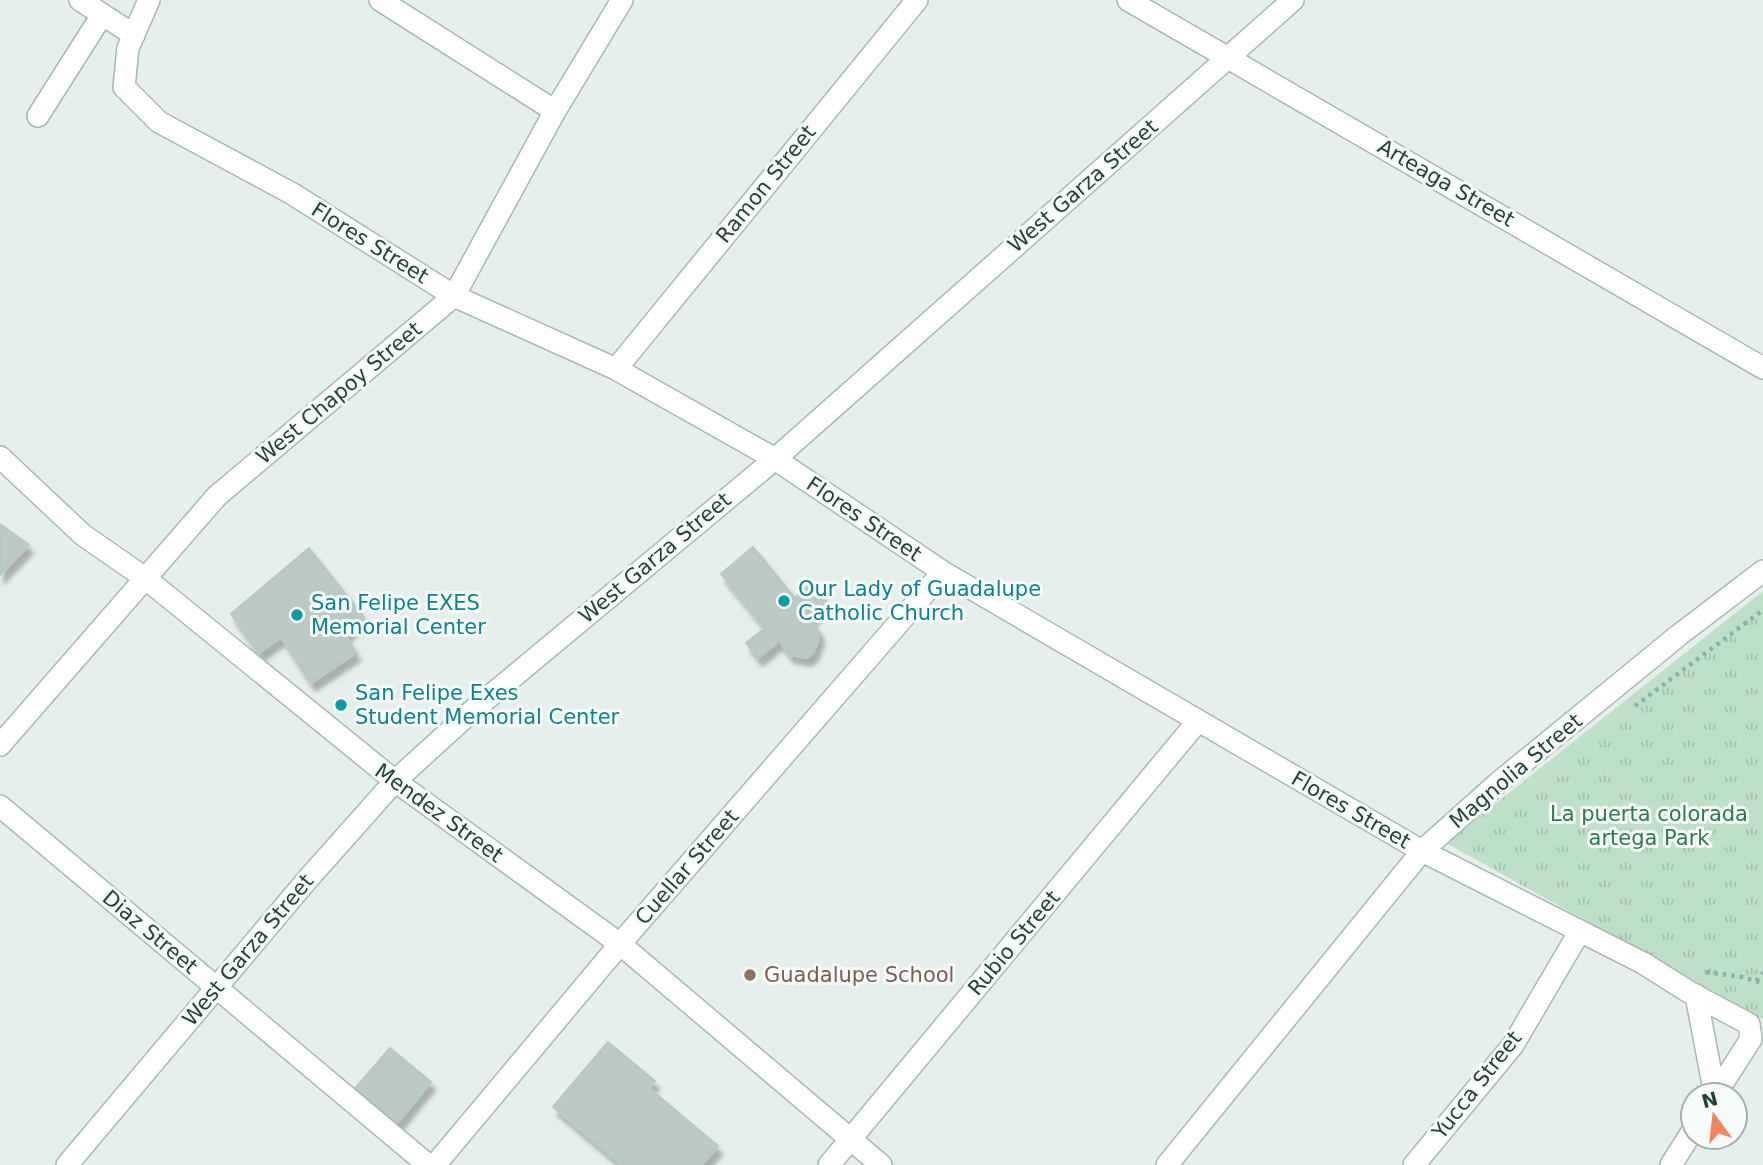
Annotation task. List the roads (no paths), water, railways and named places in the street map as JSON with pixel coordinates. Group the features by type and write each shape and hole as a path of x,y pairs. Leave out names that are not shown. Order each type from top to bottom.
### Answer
{"street":[{"path":"79,0 134,35 149,0"},
{"path":"380,0 555,111"},
{"name":"West Chapoy Street","path":"0,745 217,496 454,296 555,111 622,0"},
{"name":"Ramon Street","path":"616,369 917,0"},
{"name":"Arteaga Street","path":"1128,0 1763,368"},
{"name":"West Garza Street","path":"67,1165 307,880 395,781 472,711 775,459 1293,0"},
{"path":"38,116 102,15"},
{"name":"Flores Street","path":"134,35 128,48 124,87 159,122 291,193 454,296 616,369 775,459 943,572 1422,851 1643,963 1749,1024 1751,1039 1724,1081"},
{"name":"Mendez Street","path":"0,457 83,535 145,578 395,781 620,944 881,1165"},
{"name":"Magnolia Street","path":"1167,1165 1422,851 1498,783 1679,635 1763,571"},
{"name":"Cuellar Street","path":"435,1165 620,944 943,572"},
{"name":"Rubio Street","path":"829,1165 1198,722"},
{"name":"Diaz Street","path":"0,806 428,1165"},
{"name":"Yucca Street","path":"1414,1165 1513,1045 1580,931"},
{"path":"1696,995 1712,1081"}],"place":[{"name":"Our Lady of Guadalupe Catholic Church","path":"784,601"},
{"name":"San Felipe EXES Memorial Center","path":"297,615"},
{"name":"San Felipe Exes Student Memorial Center","path":"341,705"},
{"name":"Guadalupe School","path":"750,975"}],"park label":[{"name":"La puerta colorada artega Park","path":"1649,826"}]}
